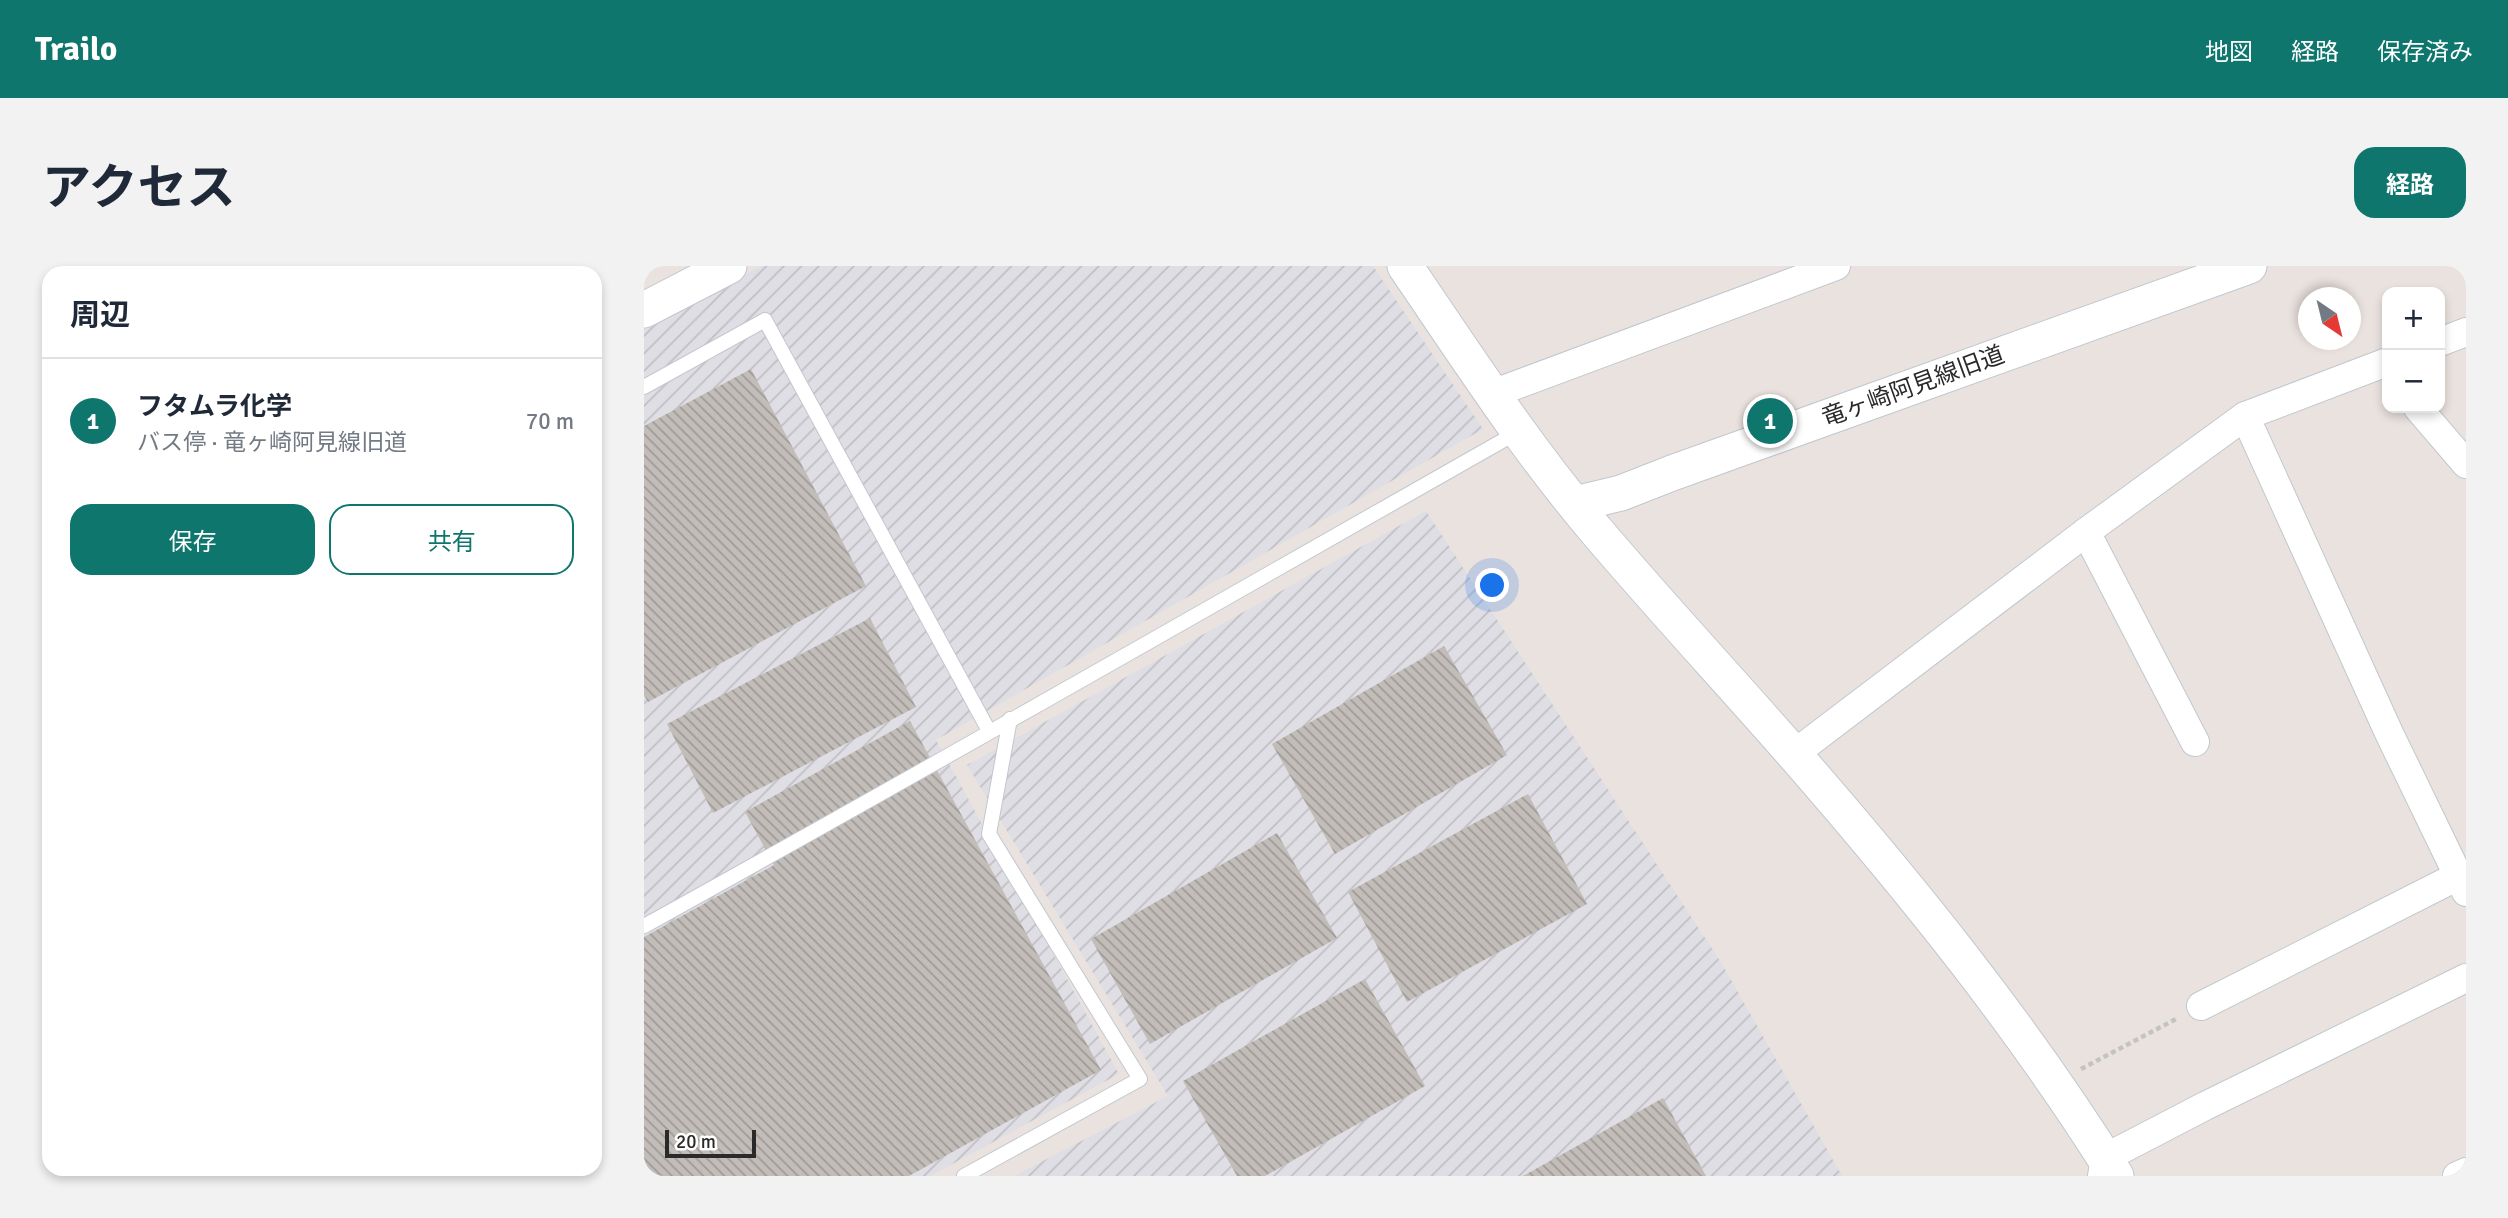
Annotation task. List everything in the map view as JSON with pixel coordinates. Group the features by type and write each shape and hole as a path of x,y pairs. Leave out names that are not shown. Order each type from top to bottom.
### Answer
{"street":[{"path":"644,310 729,266"},
{"path":"1405,266 1518,432 1598,533 1794,754 1943,932 2012,1021 2108,1170 2204,1106 2466,978"},
{"path":"1492,394 1836,266"},
{"name":"竜ヶ崎阿見線旧道","path":"1575,504 1621,493 2249,266"},
{"path":"2445,340 2466,332"},
{"path":"1794,754 2086,532 2245,416 2382,367"},
{"path":"2422,413 2466,464"},
{"path":"2202,1006 2462,884 2389,733 2245,416"},
{"path":"2086,532 2195,742"},
{"path":"2458,1176 2466,1172"}],"lane":[{"path":"644,387 765,320 989,731"},
{"path":"644,926 883,794 1010,719 1518,432"},
{"path":"964,1176 1140,1079 989,834 1010,719"}],"path":[{"path":"2054,1083 2202,1006"}],"shaded area":[{"path":"762,266 1373,266 1483,429 936,740 1119,1074 930,1176 644,1176 644,325"},
{"path":"1426,511 1722,964 1842,1176 1014,1176 1168,1096 967,765"}],"building":[{"path":"751,369 866,586 648,702 644,695 644,426"},
{"path":"870,618 916,707 713,813 667,724"},
{"path":"1444,646 1507,755 1335,854 1272,744"},
{"path":"910,721 1101,1070 909,1176 644,1176 644,937 774,865 745,812"},
{"path":"1528,794 1587,904 1407,1002 1348,892"},
{"path":"1277,833 1337,938 1150,1044 1091,939"},
{"path":"1365,979 1425,1086 1265,1176 1237,1176 1183,1081"},
{"path":"1663,1098 1706,1176 1523,1176"}],"place":[{"name":"フタムラ化学","path":"1770,421"}]}
